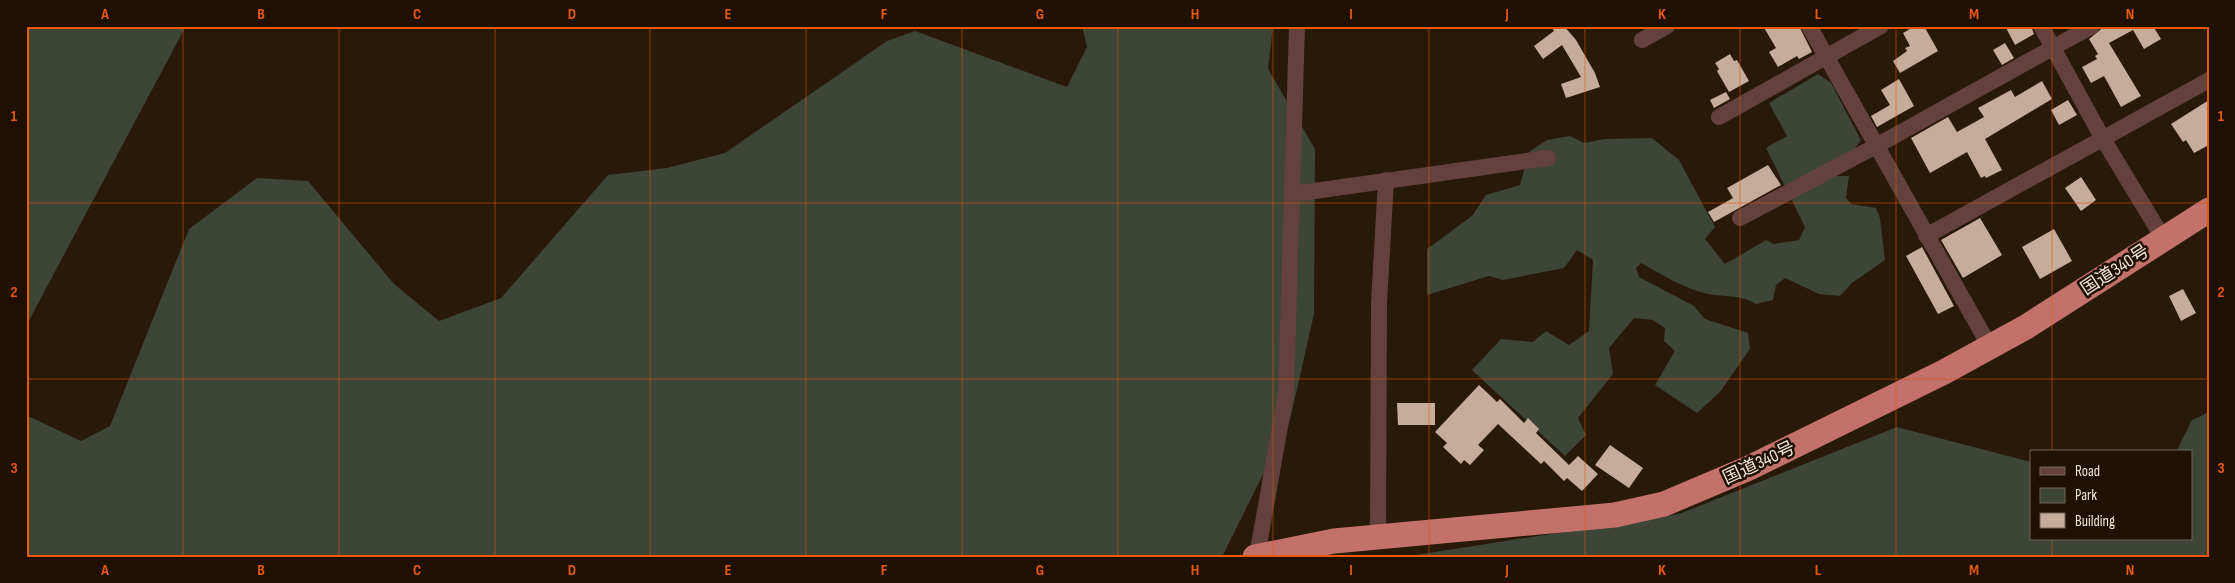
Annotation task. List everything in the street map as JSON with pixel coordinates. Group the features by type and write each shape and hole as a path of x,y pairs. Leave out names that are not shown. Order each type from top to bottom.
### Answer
{"highway":[{"name":"国道340号","path":"1256,556 1302,546 1378,537 1616,515 1664,504 1749,468 1990,347 2062,305 2209,210"}],"street":[{"path":"1256,556 1286,393 1293,194 1296,26"},
{"path":"1642,40 1667,26"},
{"path":"1809,26 1990,347"},
{"path":"1718,117 1881,26"},
{"path":"2041,26 2103,139 2163,238"},
{"path":"1740,218 1876,146 2092,26"},
{"path":"1926,236 2209,80"},
{"path":"1293,194 1548,158"},
{"path":"1378,537 1379,303 1386,180"}],"green space":[{"path":"26,26 186,26 26,326"},
{"path":"1082,26 1273,26 1268,69 1315,149 1314,314 1290,420 1222,557 26,557 26,415 81,441 110,426 189,229 257,178 308,181 394,284 439,321 501,298 608,175 667,168 725,153 887,41 915,31 1067,87 1087,47"},
{"path":"1818,74 1831,83 1861,140 1835,176 1849,176 1846,198 1852,204 1876,208 1880,218 1885,260 1852,283 1840,296 1819,294 1785,278 1776,285 1773,300 1756,304 1743,298 1711,294 1687,287 1641,263 1636,268 1639,277 1694,306 1705,319 1748,333 1750,349 1720,392 1697,413 1655,385 1675,351 1664,341 1665,328 1653,320 1634,318 1609,348 1613,374 1578,418 1586,435 1565,456 1472,370 1501,339 1533,342 1546,331 1569,345 1589,331 1593,260 1577,250 1564,268 1503,280 1489,276 1427,295 1427,249 1472,216 1486,195 1520,185 1529,152 1547,140 1570,136 1584,143 1605,139 1652,138 1679,160 1715,227 1705,239 1725,264 1766,240 1774,244 1799,240 1805,227 1766,148 1787,136 1769,103"},
{"path":"2209,412 2209,557 1403,557 1679,514 1897,427 2030,462 2030,540 2192,540 2192,450 2177,450 2192,420"}],"building":[{"path":"1551,26 1564,26 1576,40 1595,73 1600,87 1566,98 1561,84 1581,77 1562,45 1543,59 1534,46 1554,31"},
{"path":"1763,26 1799,26 1812,52 1799,59 1797,56 1778,67 1769,52 1776,48"},
{"path":"1915,26 1924,26 1938,51 1900,73 1893,61 1907,51 1905,48 1910,46 1903,33"},
{"path":"2005,26 2031,26 2034,34 2015,45"},
{"path":"2105,26 2153,26 2161,39 2144,49 2133,30 2109,43 2141,96 2121,107 2104,76 2091,83 2082,67 2097,59 2095,56 2098,54 2089,39"},
{"path":"2005,43 2014,58 2002,65 1993,50"},
{"path":"1730,54 1734,61 1737,60 1749,81 1729,92 1717,71 1719,69 1715,63"},
{"path":"1899,79 1914,106 1877,127 1871,116 1890,105 1881,90"},
{"path":"2042,81 2052,99 1985,139 2002,170 1986,178 1985,176 1981,178 1967,152 1930,173 1911,138 1948,117 1957,132 1984,117 1978,108 2011,90 2015,97"},
{"path":"1726,92 1730,99 1714,108 1710,100"},
{"path":"2068,100 2077,115 2059,125 2051,110"},
{"path":"2209,100 2209,145 2194,153 2186,140 2183,142 2171,124"},
{"path":"1768,165 1781,185 1714,222 1708,212 1733,198 1727,188"},
{"path":"2081,177 2096,200 2081,211 2065,188"},
{"path":"1980,218 2002,255 1963,278 1941,240"},
{"path":"2054,229 2072,261 2040,279 2022,247"},
{"path":"1922,247 1954,306 1938,314 1906,256"},
{"path":"2183,289 2196,313 2181,321 2169,296"},
{"path":"1479,385 1497,402 1500,399 1524,423 1528,418 1539,429 1536,433 1569,465 1578,456 1598,474 1582,491 1567,478 1564,481 1544,461 1541,464 1498,424 1478,445 1484,450 1470,465 1464,460 1461,464 1443,447 1447,443 1435,432"},
{"path":"1397,403 1435,403 1435,425 1398,425"},
{"path":"1610,445 1643,468 1629,488 1595,465"}]}
